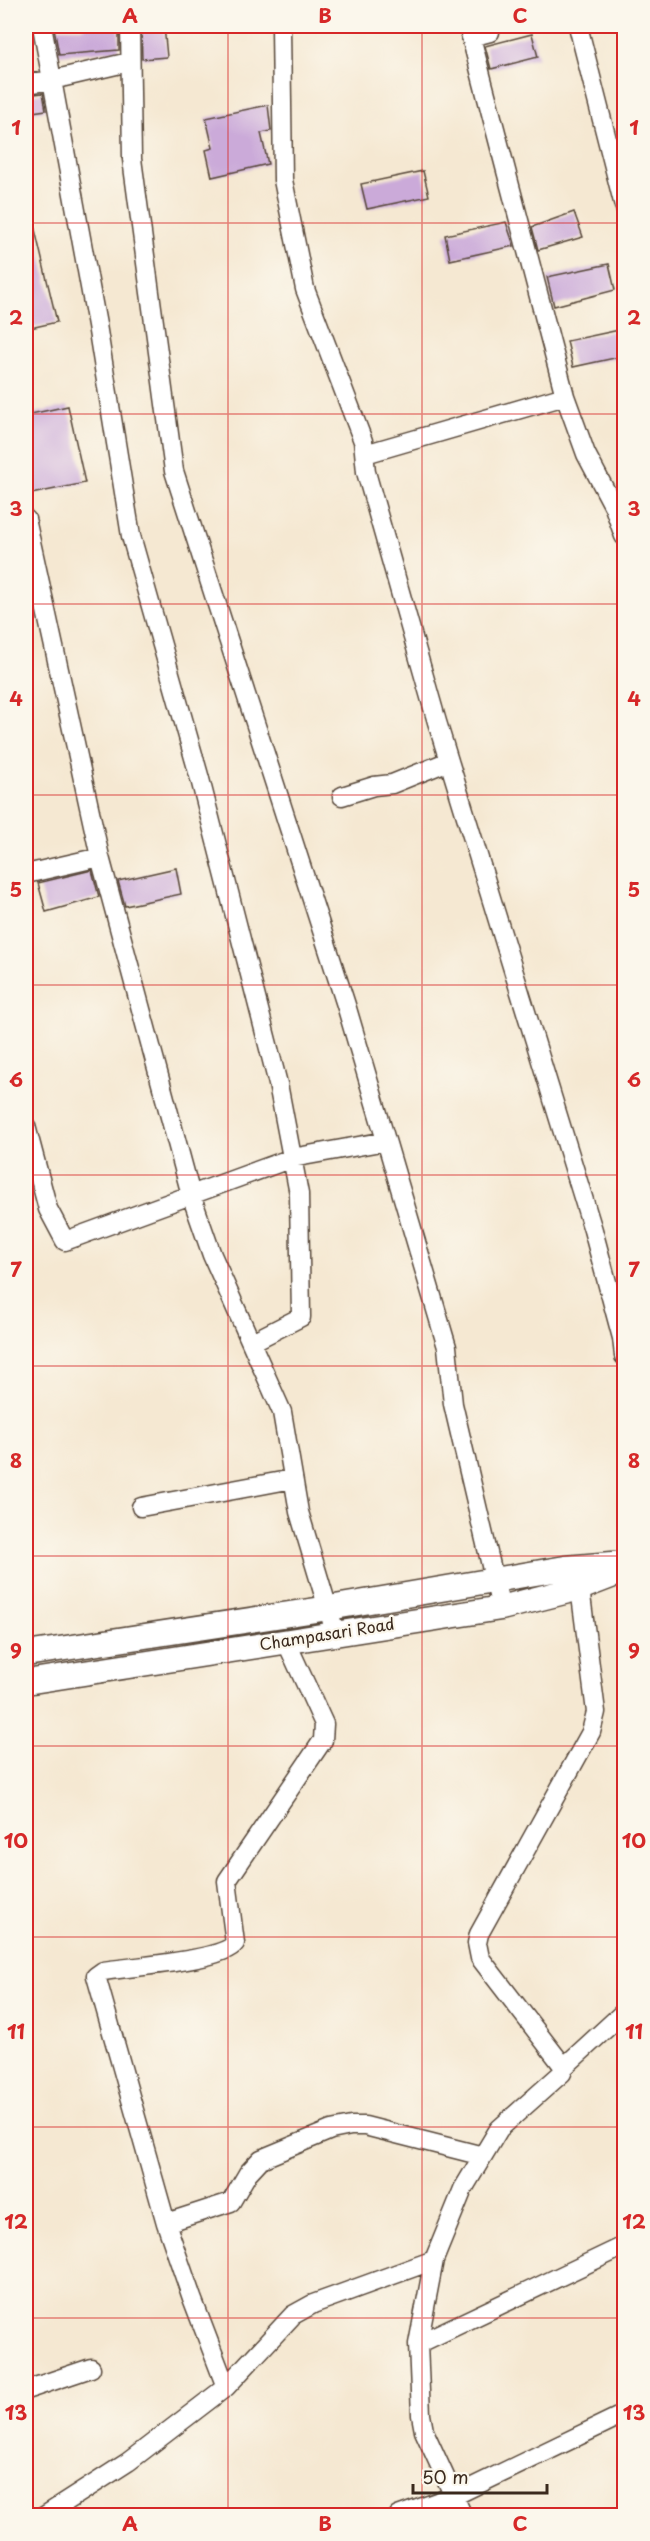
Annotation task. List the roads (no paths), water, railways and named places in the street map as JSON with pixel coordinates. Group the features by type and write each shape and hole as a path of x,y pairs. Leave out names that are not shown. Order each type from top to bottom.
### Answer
{"main road":[{"name":"Champasari Road","path":"26,1654 329,1608 565,1568 624,1563"},
{"name":"Champasari Road","path":"26,1682 335,1632 501,1608 580,1588 624,1571"}],"street":[{"path":"42,26 97,325 131,536 200,779 278,1084 299,1194 301,1317 252,1342"},
{"path":"130,26 132,159 174,471 346,1005 447,1347 453,1404 501,1608"},
{"path":"281,26 283,180 305,289 363,441 366,472 449,761 593,1230 622,1338 624,1356"},
{"path":"489,26 490,32 471,37 565,396 586,454 614,507 624,536"},
{"path":"578,26 624,206"},
{"path":"26,84 129,62"},
{"path":"365,454 565,396"},
{"path":"26,519 100,857 191,1195 212,1255 282,1412 299,1512 335,1632"},
{"path":"342,796 374,786 392,784 449,761"},
{"path":"26,874 100,857"},
{"path":"26,1126 48,1209 65,1241 292,1158 386,1141"},
{"path":"141,1507 293,1479"},
{"path":"564,2067 480,1958 477,1943 479,1935 595,1721 596,1712 580,1588"},
{"path":"226,2387 166,2223 96,1976 103,1971 207,1957 226,1951 235,1943 227,1881 323,1740 325,1732 324,1724 286,1641"},
{"path":"463,2516 422,2423 418,2344 434,2260 463,2189 500,2129 624,2012"},
{"path":"166,2223 231,2202 248,2173 261,2159 331,2130 365,2126 483,2156"},
{"path":"418,2344 623,2253"},
{"path":"44,2516 128,2462 226,2387 293,2315 313,2304 434,2260"},
{"path":"26,2390 91,2368"},
{"path":"398,2516 454,2496 624,2414"}]}
